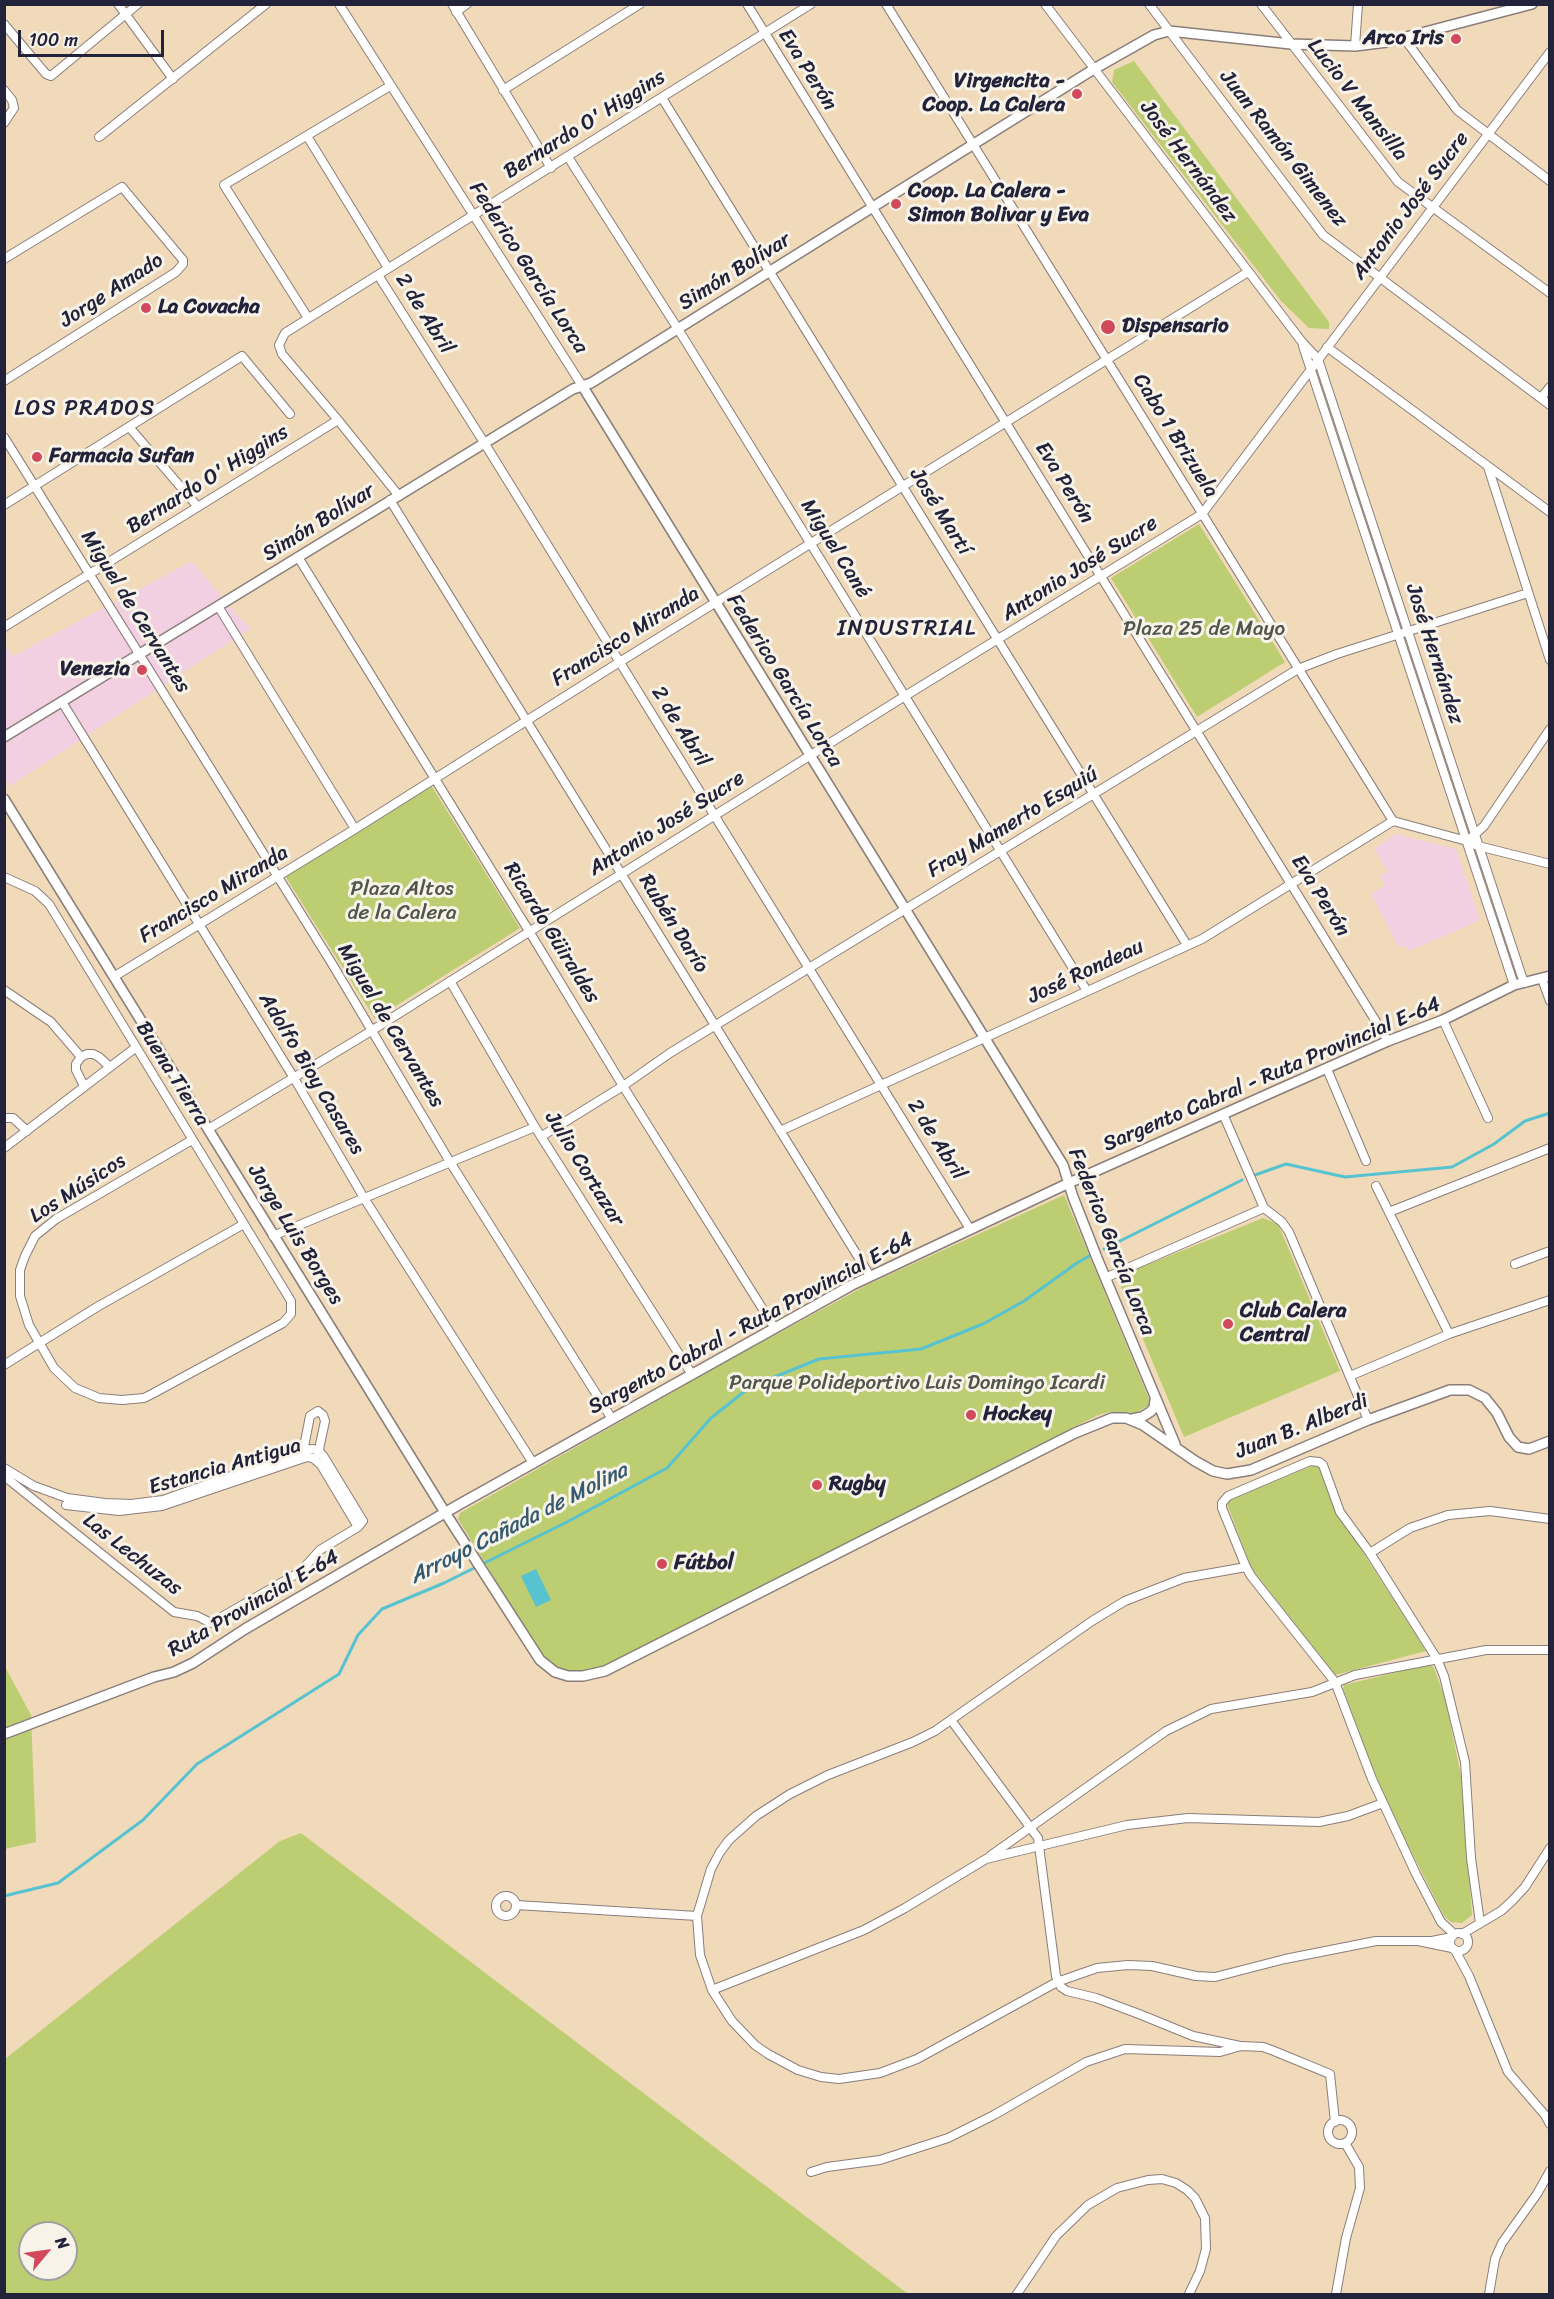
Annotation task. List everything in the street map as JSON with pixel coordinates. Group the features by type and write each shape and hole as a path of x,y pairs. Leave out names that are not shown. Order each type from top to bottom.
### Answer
{"street":[{"path":"118,4 173,79"},
{"path":"4,24 46,74 51,76 138,4"},
{"path":"99,137 266,4"},
{"name":"Federico García Lorca","path":"339,4 583,387 1063,1165 1105,1278 1176,1446"},
{"path":"468,4 454,8 551,168"},
{"path":"503,90 640,4"},
{"name":"Eva Perón","path":"747,4 1388,1041"},
{"name":"Bernardo O' Higgins","path":"282,354 279,345 285,333 812,4"},
{"name":"Cabo 1 Brizuela","path":"886,4 1394,821"},
{"name":"José Hernández","path":"1045,4 1248,272 1302,342 1318,359 1478,846 1519,984"},
{"name":"Juan Ramón Gimenez","path":"1149,4 1323,235 1550,405"},
{"name":"Lucio V Mansilla","path":"1261,4 1391,176 1550,293"},
{"path":"1355,46 1358,4"},
{"name":"Simón Bolívar","path":"4,737 573,389 583,387 974,146 1094,69 1154,35 1169,31 1291,44 1355,46 1404,38 1532,4"},
{"path":"1404,38 1451,104 1550,181"},
{"name":"Antonio José Sucre","path":"210,1128 1202,514 1550,52"},
{"path":"308,318 224,185 390,86"},
{"path":"4,90 12,100 14,108 4,123"},
{"name":"José Martí","path":"662,98 1187,945"},
{"path":"307,136 388,268"},
{"name":"Miguel Cané","path":"568,158 678,329 1087,992"},
{"name":"Jorge Amado","path":"4,258 122,187 181,256 183,264 176,272 4,381"},
{"name":"Francisco Miranda","path":"115,976 278,877 1248,272"},
{"name":"2 de Abril","path":"378,275 485,444 618,663 970,1229"},
{"name":"José Hernández","path":"1302,342 1467,841 1519,984"},
{"path":"1327,347 1550,512"},
{"name":"Rubén Darío","path":"282,354 338,420 394,498 526,721 870,1276"},
{"path":"4,505 242,356 290,414"},
{"path":"1541,398 1550,387"},
{"name":"Bernardo O' Higgins","path":"4,627 338,420"},
{"path":"130,428 198,507"},
{"name":"Miguel de Cervantes","path":"4,437 278,877 450,1162 612,1419"},
{"path":"1344,468 1353,465"},
{"path":"1488,467 1550,660"},
{"name":"Ricardo Güiraldes","path":"298,557 774,1327"},
{"name":"Fray Mamerto Esquiú","path":"542,1136 623,1086 670,1053 1094,796 1196,730 1298,669 1528,593"},
{"path":"218,606 355,829"},
{"name":"Adolfo Bioy Casares","path":"62,702 294,1078 364,1198 533,1463"},
{"path":"1467,841 1484,826 1550,729"},
{"name":"Jorge Luis Borges","path":"4,799 210,1128 273,1236 382,1407 446,1514 540,1660 555,1672 568,1676 591,1676 605,1671 1075,1433 1106,1420 1126,1418"},
{"path":"4,812 19,821"},
{"path":"1394,821 1550,864"},
{"name":"José Rondeau","path":"780,1131 1208,936 1394,821"},
{"name":"Buena Tierra","path":"4,877 35,891 49,904 135,1048 289,1295 292,1307"},
{"path":"1547,980 1550,1001"},
{"name":"Sargento Cabral - Ruta Provincial E-64","path":"446,1514 691,1373 870,1276 1069,1183 1388,1041 1443,1020 1519,984 1547,980"},
{"name":"Julio Cortazar","path":"450,981 535,1127 691,1373"},
{"path":"4,990 51,1022 81,1057"},
{"path":"1443,1020 1488,1118"},
{"path":"4,1148 135,1048"},
{"path":"84,1086 76,1070 76,1064 81,1057 93,1054 110,1067"},
{"path":"1327,1068 1366,1161"},
{"path":"1222,1114 1264,1208 1282,1222 1289,1232 1368,1420"},
{"path":"4,1118 9,1117 18,1121 27,1131"},
{"path":"273,1236 535,1127"},
{"name":"Los Músicos","path":"192,1140 56,1219 35,1236 29,1245 20,1270 20,1296 29,1325 39,1344 54,1368 75,1388 99,1398 134,1400 162,1389 283,1323 289,1318 292,1307"},
{"path":"1389,1212 1550,1148"},
{"path":"1376,1186 1449,1334"},
{"path":"1105,1278 1264,1208"},
{"path":"4,1365 97,1307 244,1224"},
{"path":"1515,1264 1550,1251"},
{"path":"1350,1376 1449,1334 1550,1300"},
{"name":"Juan B. Alberdi","path":"1126,1418 1143,1425 1213,1471 1234,1474 1251,1470 1440,1392 1460,1389 1478,1393 1491,1404 1509,1437 1518,1447 1529,1449 1550,1441"},
{"path":"1126,1418 1146,1415 1154,1408 1155,1397"},
{"path":"301,1460 310,1416 318,1411 325,1420 316,1459"},
{"name":"Estancia Antigua","path":"67,1502 122,1504 163,1500 304,1450 319,1451 360,1524"},
{"name":"Estancia Antigua","path":"4,1468 12,1479 43,1490 67,1502 119,1510 162,1506 307,1457 316,1459 360,1524"},
{"path":"1469,1976 1465,1959 1466,1937 1456,1935 1441,1922 1383,1803 1335,1682 1246,1567 1222,1508 1224,1499 1310,1461 1319,1462 1323,1466 1337,1505 1437,1659 1449,1694 1465,1762 1471,1858 1480,1923"},
{"name":"Las Lechuzas","path":"12,1479 58,1520 174,1612 197,1616 211,1623 300,1572 325,1546 360,1524"},
{"path":"58,1520 67,1502"},
{"path":"1370,1553 1410,1528 1448,1515 1491,1511 1550,1520"},
{"name":"Ruta Provincial E-64","path":"4,1734 154,1677 179,1670 245,1629 446,1514"},
{"path":"1246,1567 1184,1578 1118,1605 925,1737 806,1786 756,1816 729,1840 720,1852 711,1869 697,1916 700,1955 712,1990 732,2021 761,2050 798,2070 821,2077 839,2079 880,2073 918,2059 1058,1982 1097,1968 1128,1965 1152,1966 1196,1976 1215,1977 1285,1959 1376,1941 1432,1941 1456,1935 1501,1911 1518,1895 1550,1848"},
{"path":"712,1990 864,1930 905,1908 986,1858 1166,1731 1202,1713 1219,1707 1312,1692 1355,1675 1437,1659 1499,1649 1550,1650"},
{"path":"951,1720 1031,1826 1040,1846 1058,1982 1067,1991 1095,1998 1193,2036 1241,2046 1263,2047 1330,2074 1335,2122"},
{"path":"986,1858 1127,1825 1161,1820 1196,1818 1319,1822 1348,1816 1383,1803"},
{"path":"516,1905 697,1916"},
{"path":"1418,1941 1460,1951 1467,1945 1480,1923"},
{"path":"1456,1935 1450,1943 1469,1976 1508,2072 1550,2124"},
{"path":"811,2172 827,2167 880,2160 948,2138 1101,2055 1133,2049 1220,2052 1241,2046"},
{"path":"1346,2121 1351,2127 1352,2134 1345,2143 1337,2143 1331,2139 1329,2127 1335,2122 1346,2121"},
{"path":"1336,2295 1346,2238 1358,2198 1360,2182 1359,2167 1345,2143"},
{"path":"1489,2295 1495,2259 1502,2243 1550,2171"},
{"path":"1017,2295 1056,2236 1088,2205 1117,2188 1140,2181 1162,2179 1176,2183 1187,2190 1205,2218 1206,2249 1200,2271 1189,2295"}],"shaded area":[{"path":"192,561 237,615 251,628 10,786 4,776 4,644 13,656"},
{"path":"1395,834 1456,849 1480,920 1410,951 1405,946 1398,947 1371,894 1385,885 1380,876 1388,872 1374,849"}],"green space":[{"path":"1134,61 1329,322 1329,329 1309,328 1281,301 1112,82 1114,70"},
{"name":"Plaza 25 de Mayo","path":"1199,524 1285,662 1197,717 1111,578"},
{"name":"Plaza Altos de la Calera","path":"431,785 520,928 375,1019 285,876"},
{"name":"Parque Polideportivo Luis Domingo Icardi","path":"1064,1195 1151,1404 1135,1413 1109,1412 1096,1416 603,1667 590,1672 562,1672 549,1664 458,1519 460,1513 729,1360 869,1284"},
{"name":"Club Calera Central","path":"1263,1218 1278,1224 1340,1371 1184,1437 1117,1277"},
{"path":"1314,1465 1319,1468 1336,1510 1426,1651 1335,1675 1252,1569 1227,1504 1230,1500"},
{"path":"1430,1664 1434,1668 1445,1698 1463,1786 1472,1915 1462,1923 1451,1922 1444,1916 1384,1798 1343,1689 1344,1685"},
{"path":"4,1665 31,1715 36,1842 5,1849"},
{"path":"301,1833 908,2294 5,2294 5,2059 280,1841"}],"water":[{"path":"536,1569 551,1600 536,1607 521,1576"}],"waterway":[{"name":"Arroyo Cañada de Molina","path":"1255,1175 1286,1164 1345,1177 1452,1167 1494,1144 1525,1121 1550,1113"},
{"name":"Arroyo Cañada de Molina","path":"1104,1249 1242,1180"},
{"name":"Arroyo Cañada de Molina","path":"4,1896 58,1883 143,1820 197,1764 339,1674 358,1635 382,1609 444,1583 567,1522 667,1468 711,1418 750,1387 819,1359 921,1349 983,1324 1024,1301 1091,1255"}],"place":[{"name":"Arco Iris","path":"1456,39"},
{"name":"Virgencita - Coop. La Calera","path":"1077,94"},
{"name":"Coop. La Calera - Simon Bolivar y Eva","path":"896,204"},
{"name":"La Covacha","path":"146,308"},
{"name":"Dispensario","path":"1108,327"},
{"name":"Farmacia Sufan","path":"37,457"},
{"name":"Venezia","path":"142,670"},
{"name":"Club Calera Central","path":"1228,1324"},
{"name":"Hockey","path":"971,1415"},
{"name":"Rugby","path":"817,1485"},
{"name":"Fútbol","path":"662,1564"}],"district":[{"name":"LOS PRADOS","path":"85,409"},
{"name":"INDUSTRIAL","path":"907,629"}]}
